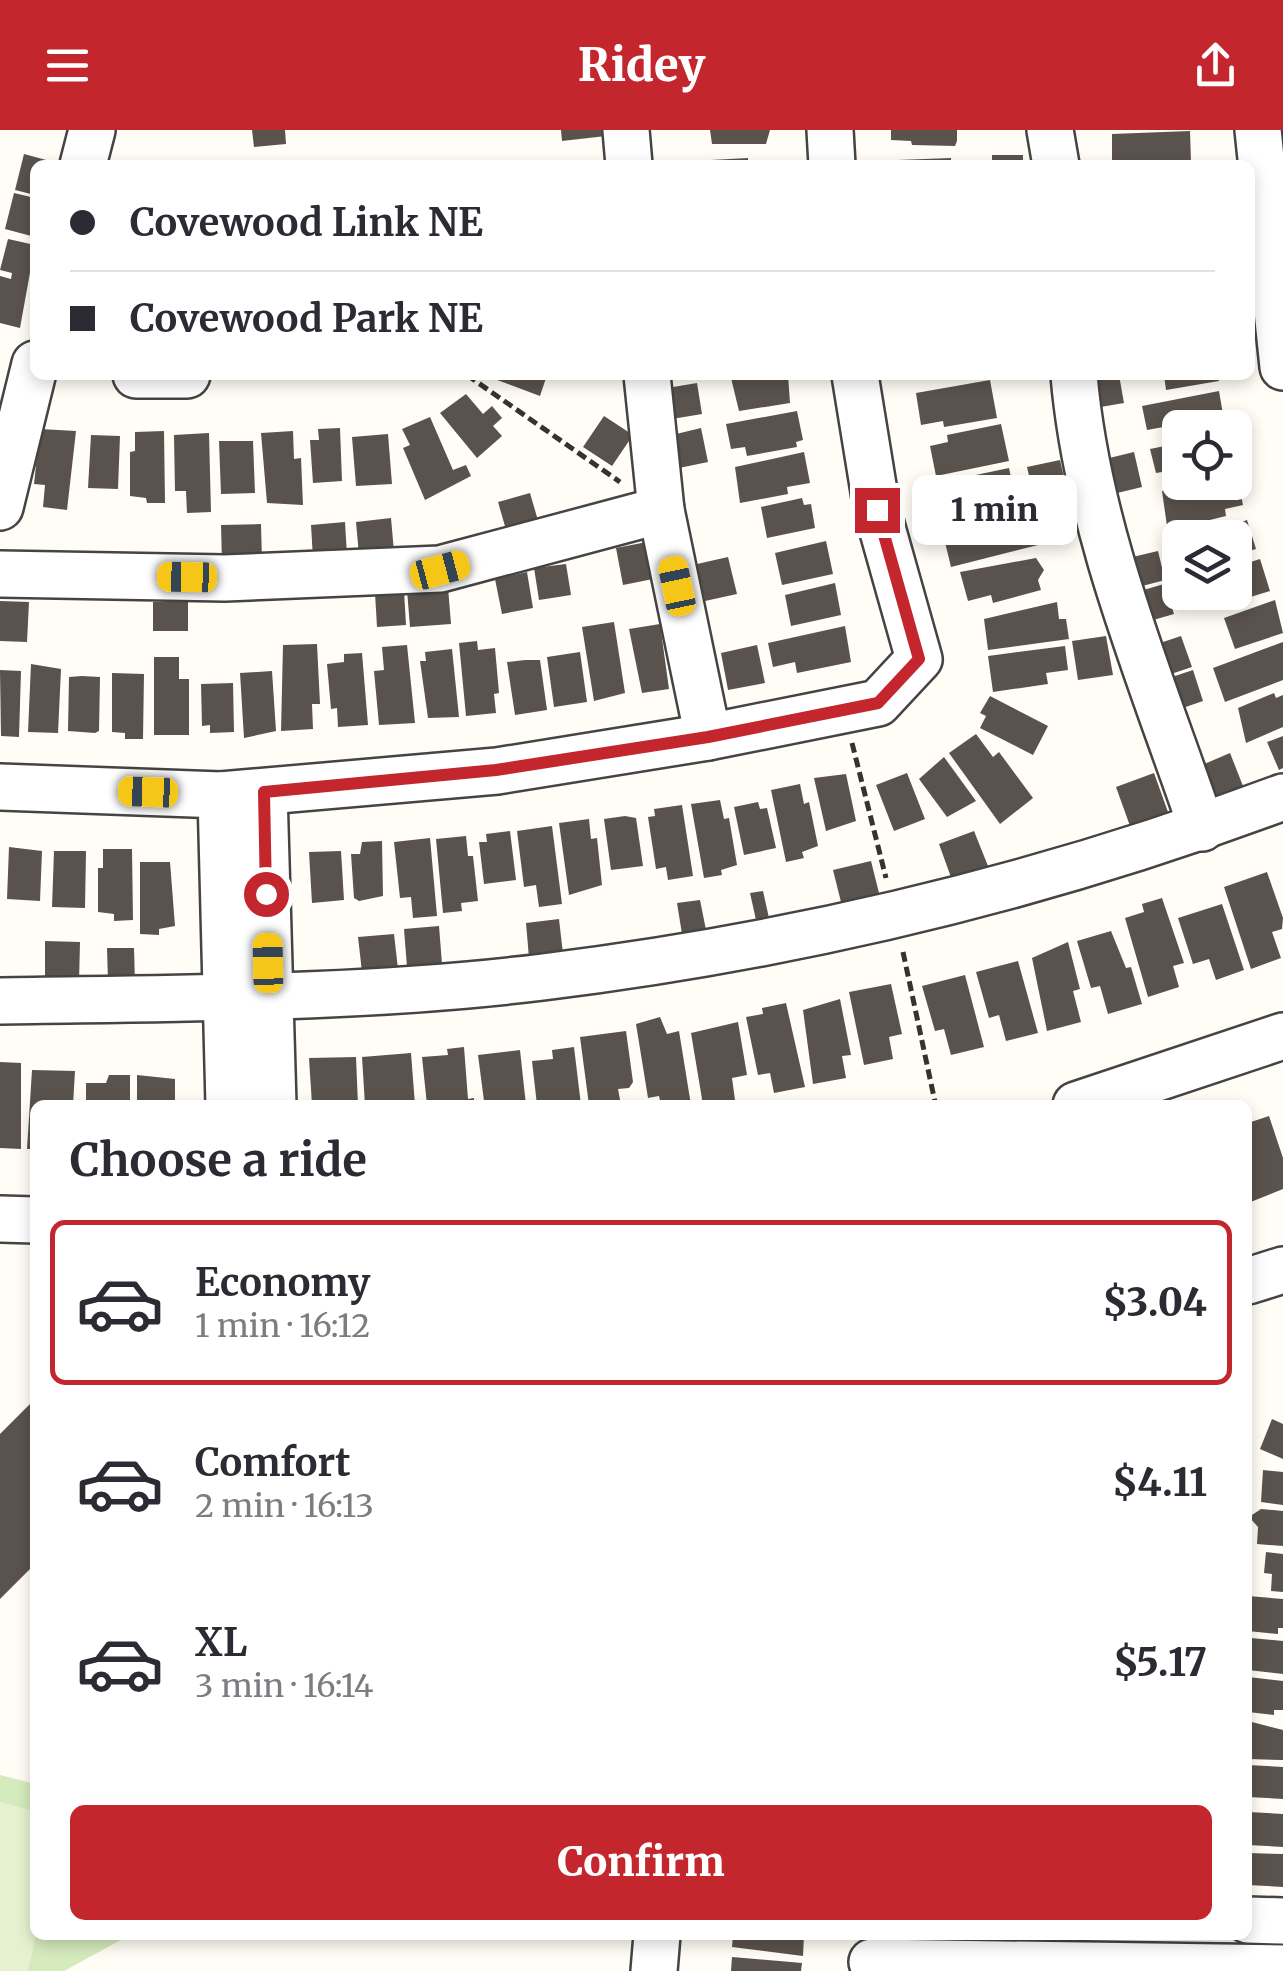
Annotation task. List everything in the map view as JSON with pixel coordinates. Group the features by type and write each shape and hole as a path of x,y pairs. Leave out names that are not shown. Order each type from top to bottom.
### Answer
{"street":[{"path":"84,160 92,130"},
{"path":"626,130 629,160"},
{"path":"830,130 832,160"},
{"path":"1050,130 1055,160"},
{"path":"1258,130 1283,367"},
{"path":"0,507 26,367"},
{"path":"648,380 661,510 708,737"},
{"path":"0,787 242,794 496,770 708,737 878,703 919,659 877,510 856,380"},
{"path":"1074,380 1078,428 1118,582 1202,828"},
{"path":"0,574 225,578 440,570 661,510"},
{"path":"242,794 248,997 272,1100"},
{"path":"0,1001 248,997 542,977 824,932 1202,828 1283,797"},
{"path":"230,1100 248,997"},
{"path":"1091,1100 1283,1036"},
{"path":"0,1219 30,1220"},
{"path":"1252,1279 1283,1270"},
{"path":"1252,1920 1283,1921"},
{"path":"654,1971 656,1940"},
{"path":"872,1956 1128,1957 1283,1968"}],"path":[{"path":"474,380 661,510"},
{"path":"852,740 895,914 934,1100"}],"green space":[{"path":"0,1775 30,1783 30,1940 121,1940 64,1971 0,1971"},
{"path":"0,1802 30,1810 30,1940 35,1940 28,1971 0,1971"}],"building":[{"path":"252,130 285,130 286,144 254,147"},
{"path":"561,130 605,130 606,136 562,141"},
{"path":"710,130 770,130 766,144 712,144"},
{"path":"891,130 957,130 957,141 955,146 912,145 911,141 891,140"},
{"path":"1190,131 1191,160 1112,160 1112,134"},
{"path":"24,154 46,160 30,160 30,194 15,190"},
{"path":"992,155 1023,155 1023,160 992,160"},
{"path":"14,193 30,197 30,236 5,229"},
{"path":"8,239 30,244 30,273 20,328 0,323 0,276 11,279 12,273 0,270"},
{"path":"497,380 545,380 540,396"},
{"path":"731,380 788,380 790,403 739,411"},
{"path":"990,380 997,418 944,427 943,421 921,425 916,393"},
{"path":"1085,380 1120,380 1124,403 1089,409"},
{"path":"1165,380 1219,380 1219,381 1166,390"},
{"path":"697,383 702,414 672,419 667,388"},
{"path":"1219,391 1222,410 1162,410 1162,427 1147,430 1142,406"},
{"path":"466,394 483,414 492,406 502,418 493,426 502,436 477,458 440,413"},
{"path":"797,411 803,440 796,442 797,447 747,456 745,447 731,449 726,424"},
{"path":"604,416 633,435 612,466 583,447"},
{"path":"430,417 453,470 466,465 471,476 425,500 403,448 410,445 402,429"},
{"path":"1001,424 1009,461 936,476 930,446 948,442 947,435"},
{"path":"340,428 342,481 313,483 310,440 319,440 318,429"},
{"path":"701,428 708,462 679,468 672,435"},
{"path":"40,429 76,431 67,510 43,507 45,485 34,484"},
{"path":"164,431 165,503 147,503 146,498 130,496 130,452 135,451 135,432"},
{"path":"293,431 294,459 301,458 303,505 267,503 261,433"},
{"path":"209,433 211,512 187,513 186,491 175,491 174,435"},
{"path":"388,434 392,484 356,486 352,437"},
{"path":"91,435 120,436 118,489 88,488"},
{"path":"219,441 253,441 255,493 221,494"},
{"path":"1162,447 1162,472 1156,473 1150,449"},
{"path":"804,452 810,483 787,487 788,494 740,503 735,467"},
{"path":"1134,452 1142,487 1109,495 1101,460"},
{"path":"1060,460 1068,495 1035,502 1027,467"},
{"path":"1009,468 1014,492 992,497 994,508 940,518 933,484"},
{"path":"530,493 539,524 507,533 498,502"},
{"path":"802,498 804,505 811,504 815,528 767,538 761,507"},
{"path":"1163,500 1242,500 1243,505 1225,509 1226,516 1166,520"},
{"path":"1033,507 1042,544 951,567 944,538 952,536 950,528"},
{"path":"391,518 394,552 359,555 356,522"},
{"path":"345,522 347,556 313,558 311,525"},
{"path":"261,524 262,561 222,563 221,525"},
{"path":"652,541 658,578 623,585 616,548"},
{"path":"826,541 833,574 782,585 775,553"},
{"path":"1158,551 1162,581 1131,589 1124,559"},
{"path":"728,557 737,594 705,601 697,564"},
{"path":"1036,558 1044,570 1038,580 1041,590 993,603 991,595 968,601 960,572"},
{"path":"1260,559 1270,591 1252,597 1252,562"},
{"path":"566,564 571,595 539,600 534,568"},
{"path":"527,572 533,608 502,614 495,579"},
{"path":"835,583 841,615 791,626 785,595"},
{"path":"1162,585 1162,610 1173,610 1174,614 1143,623 1133,593"},
{"path":"448,587 451,624 410,627 407,590"},
{"path":"404,591 406,625 377,627 375,593"},
{"path":"1275,600 1283,633 1235,649 1224,618"},
{"path":"0,601 29,602 27,642 0,641"},
{"path":"153,602 188,602 188,631 153,631"},
{"path":"1057,602 1059,619 1066,619 1069,639 988,650 984,619"},
{"path":"614,622 625,693 594,701 582,627"},
{"path":"660,624 669,689 642,693 629,629"},
{"path":"845,626 851,662 797,673 795,662 773,667 768,643"},
{"path":"1106,636 1113,675 1078,680 1072,641"},
{"path":"1181,636 1192,667 1162,677 1151,646"},
{"path":"477,641 478,650 495,648 499,693 494,694 496,713 466,716 459,643"},
{"path":"1283,642 1283,680 1225,702 1213,668"},
{"path":"317,644 320,704 312,704 313,729 281,731 283,645"},
{"path":"407,645 415,723 379,725 374,671 384,670 382,647"},
{"path":"757,645 765,683 728,690 721,653"},
{"path":"1065,646 1068,670 1046,673 1048,684 993,692 988,656"},
{"path":"452,649 459,717 428,718 420,661 426,661 425,652"},
{"path":"580,652 587,702 554,707 547,657"},
{"path":"362,653 368,725 338,727 337,708 331,709 327,664 344,662 344,654"},
{"path":"154,657 179,657 179,679 189,679 189,735 154,735"},
{"path":"540,660 547,710 515,715 507,662"},
{"path":"31,664 61,669 58,733 28,732"},
{"path":"0,670 21,671 19,737 1,736"},
{"path":"1193,670 1203,701 1174,711 1163,680"},
{"path":"272,671 276,731 244,738 240,673"},
{"path":"112,673 144,674 143,739 125,739 125,733 112,732"},
{"path":"69,677 100,677 99,731 95,733 68,731"},
{"path":"233,683 234,732 210,733 210,725 202,726 201,684"},
{"path":"1274,693 1276,698 1283,695 1283,727 1246,743 1238,708"},
{"path":"990,696 1048,726 1033,755 980,728 986,716 980,713"},
{"path":"976,734 993,757 999,752 1033,798 1000,824 949,753"},
{"path":"1283,736 1283,768 1279,770 1267,742"},
{"path":"1230,753 1243,786 1208,800 1195,768"},
{"path":"944,757 976,801 947,817 919,779"},
{"path":"907,773 925,819 894,831 876,785"},
{"path":"1154,773 1168,812 1130,826 1116,787"},
{"path":"846,774 856,821 826,831 814,778"},
{"path":"800,784 804,804 809,802 818,846 802,852 804,858 786,862 771,790"},
{"path":"720,800 724,819 729,818 737,865 721,870 722,875 704,878 691,804"},
{"path":"758,802 760,809 767,808 776,848 744,855 734,807"},
{"path":"682,805 693,876 668,880 666,867 656,869 648,817 655,816 654,809"},
{"path":"636,818 643,866 611,870 604,819"},
{"path":"589,819 591,839 597,838 602,885 569,895 559,823"},
{"path":"552,826 562,904 539,907 536,885 524,887 517,831"},
{"path":"510,831 516,880 484,884 479,842 487,842 486,834"},
{"path":"974,831 988,866 952,880 939,844"},
{"path":"466,836 468,856 473,856 478,901 461,903 462,911 443,913 436,839"},
{"path":"430,838 437,916 413,918 411,897 400,898 394,842"},
{"path":"382,841 383,896 359,901 354,898 351,854 360,854 362,842"},
{"path":"9,847 42,851 40,901 7,899"},
{"path":"103,849 132,849 133,920 114,921 114,914 98,912 98,868 103,868"},
{"path":"54,851 86,851 85,908 52,907"},
{"path":"341,851 344,900 312,903 309,852"},
{"path":"871,861 880,897 842,906 833,870"},
{"path":"140,862 170,862 175,926 159,929 159,935 140,934"},
{"path":"1267,872 1283,918 1282,929 1272,932 1281,958 1251,969 1224,887"},
{"path":"763,891 769,918 756,920 750,893"},
{"path":"1162,898 1184,963 1173,966 1179,987 1148,997 1125,918 1144,912 1142,904"},
{"path":"700,900 706,930 682,934 677,903"},
{"path":"1222,904 1244,970 1216,980 1209,959 1193,964 1178,918"},
{"path":"559,919 563,954 529,958 526,923"},
{"path":"439,926 442,964 407,967 404,929"},
{"path":"1111,931 1126,968 1131,967 1142,1004 1108,1014 1100,986 1091,988 1077,941"},
{"path":"394,934 398,969 362,972 358,937"},
{"path":"45,941 80,942 79,982 45,981"},
{"path":"1068,942 1080,989 1073,991 1081,1022 1047,1031 1032,958"},
{"path":"107,948 134,948 135,982 108,982"},
{"path":"1018,961 1038,1033 1006,1041 999,1015 989,1018 976,972"},
{"path":"965,975 984,1047 951,1055 944,1029 935,1031 922,986"},
{"path":"891,984 902,1034 889,1037 893,1059 864,1065 849,992"},
{"path":"840,999 851,1055 842,1056 846,1078 813,1084 803,1010"},
{"path":"786,1003 805,1087 774,1093 770,1073 758,1075 746,1017 763,1014 762,1008"},
{"path":"660,1017 667,1034 679,1031 690,1100 648,1098 636,1024"},
{"path":"738,1022 747,1075 732,1078 735,1100 702,1100 691,1033"},
{"path":"626,1031 633,1082 629,1088 618,1089 620,1100 588,1100 580,1037"},
{"path":"464,1047 468,1099 474,1100 426,1100 422,1057 448,1055 447,1049"},
{"path":"574,1047 580,1100 536,1100 532,1061 553,1059 552,1050"},
{"path":"520,1050 525,1100 484,1100 478,1055"},
{"path":"411,1053 415,1100 365,1100 362,1057"},
{"path":"356,1057 358,1100 312,1100 309,1058"},
{"path":"0,1062 21,1063 21,1149 0,1148"},
{"path":"32,1070 75,1071 73,1100 30,1100"},
{"path":"109,1075 130,1075 130,1100 86,1100 86,1083 106,1083"},
{"path":"137,1075 175,1079 175,1100 137,1100"},
{"path":"30,1102 30,1149 27,1149"},
{"path":"1269,1116 1283,1158 1283,1189 1252,1201 1252,1122"},
{"path":"30,1404 30,1569 0,1599 0,1434"},
{"path":"1272,1419 1283,1424 1283,1459 1260,1449"},
{"path":"1263,1470 1283,1472 1283,1505 1261,1502"},
{"path":"1261,1509 1283,1511 1283,1546 1257,1544 1258,1527 1252,1515"},
{"path":"1266,1552 1283,1554 1283,1592 1271,1591 1272,1574 1264,1573"},
{"path":"1252,1596 1283,1599 1283,1628 1278,1628 1278,1634 1252,1631"},
{"path":"1252,1638 1283,1641 1283,1674 1252,1670"},
{"path":"1252,1677 1283,1681 1283,1710 1274,1710 1274,1715 1252,1712"},
{"path":"1252,1722 1283,1730 1283,1760 1252,1759"},
{"path":"1252,1765 1283,1767 1283,1799 1252,1797"},
{"path":"1252,1812 1283,1814 1283,1847 1252,1845"},
{"path":"1252,1853 1283,1854 1283,1887 1252,1885"},
{"path":"733,1940 804,1940 803,1956 732,1947"},
{"path":"732,1957 802,1963 801,1971 731,1971"}],"route":[{"path":"266,894 264,792 496,770 708,737 878,703 919,659 877,510"}]}
